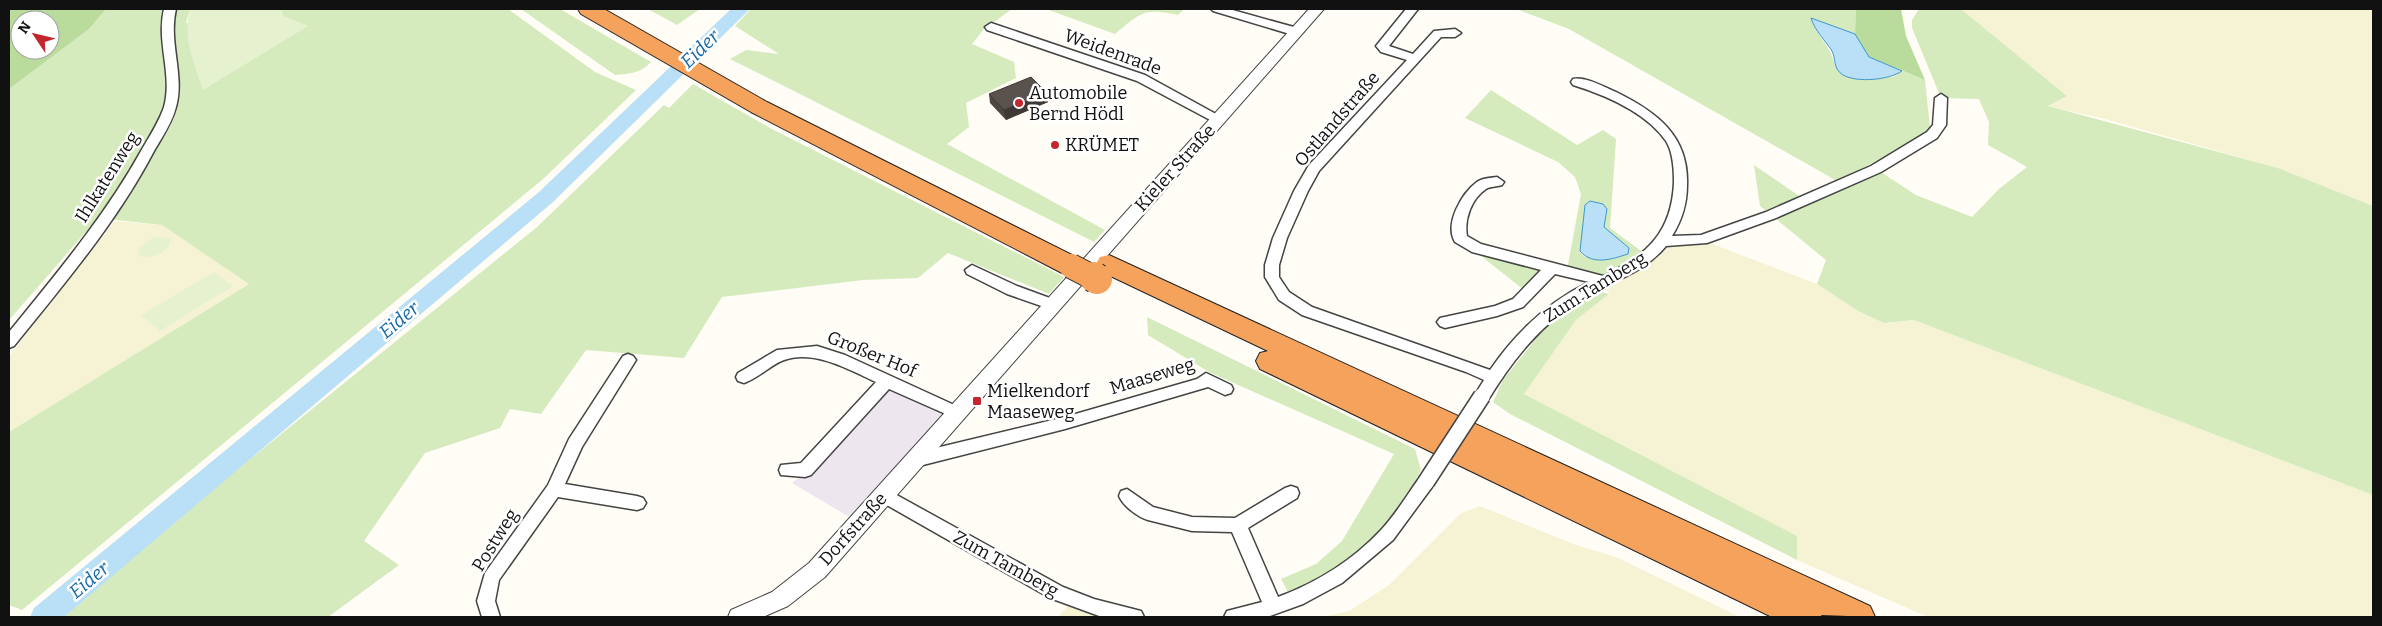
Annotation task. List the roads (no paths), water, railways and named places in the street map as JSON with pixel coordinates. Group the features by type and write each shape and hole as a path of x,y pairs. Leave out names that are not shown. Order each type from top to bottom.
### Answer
{"highway":[{"path":"589,9 673,49 838,149 1858,617"},
{"path":"620,9 673,49"},
{"path":"1090,265 1805,617"}],"street":[{"name":"Ihlkatenweg","path":"9,342 100,225 127,186 160,127 170,106 173,74 166,38 170,9"},
{"path":"1217,9 1297,32"},
{"name":"Kieler Straße","path":"954,416 1317,9"},
{"path":"1412,9 1382,46 1385,49 1415,59"},
{"name":"Weidenrade","path":"991,27 1141,78 1219,119"},
{"name":"Ostlandstraße","path":"1455,33 1438,34 1314,168 1280,238 1272,264 1272,277 1284,296 1307,311 1472,368 1493,378"},
{"path":"1577,82 1603,91 1644,115 1672,139 1678,154 1680,178 1678,200 1674,220 1662,241"},
{"name":"Zum Tamberg","path":"1233,617 1273,606 1317,589 1356,564 1388,534 1426,482 1493,378 1520,340 1544,317 1578,295 1648,256 1662,241 1702,240 1771,215 1876,169 1932,135 1939,125 1941,98"},
{"path":"1497,182 1483,184 1464,206 1459,218 1460,239 1477,248 1604,281"},
{"path":"1446,322 1497,311 1518,304 1553,267"},
{"path":"972,270 1012,290 1053,305"},
{"name":"Großer Hof","path":"744,377 782,354 801,351 817,352 840,359 954,416"},
{"name":"Postweg","path":"491,617 486,601 491,578 554,489 575,444 628,360"},
{"name":"Maaseweg","path":"915,460 1065,423 1202,383 1206,379 1225,389"},
{"path":"787,470 805,470 887,381"},
{"name":"Dorfstraße","path":"739,617 780,599 817,570 954,416"},
{"path":"554,489 637,503"},
{"path":"1127,496 1148,513 1192,524 1238,525 1291,493"},
{"name":"Zum Tamberg","path":"884,495 1064,597 1107,612 1135,617"},
{"path":"1238,525 1273,606"}],"water":[{"path":"1811,18 1855,34 1869,57 1902,71 1889,77 1864,80 1843,75 1836,67 1832,51"},
{"path":"1590,201 1603,204 1607,209 1604,227 1629,248 1628,254 1597,260 1585,256 1580,251 1585,205"}],"waterway":[{"name":"Eider","path":"44,617 546,197 741,9"}],"place":[{"name":"Automobile Bernd Hödl","path":"1019,103"},
{"name":"KRÜMET","path":"1055,145"},
{"name":"Mielkendorf Maaseweg","path":"977,401"}]}
